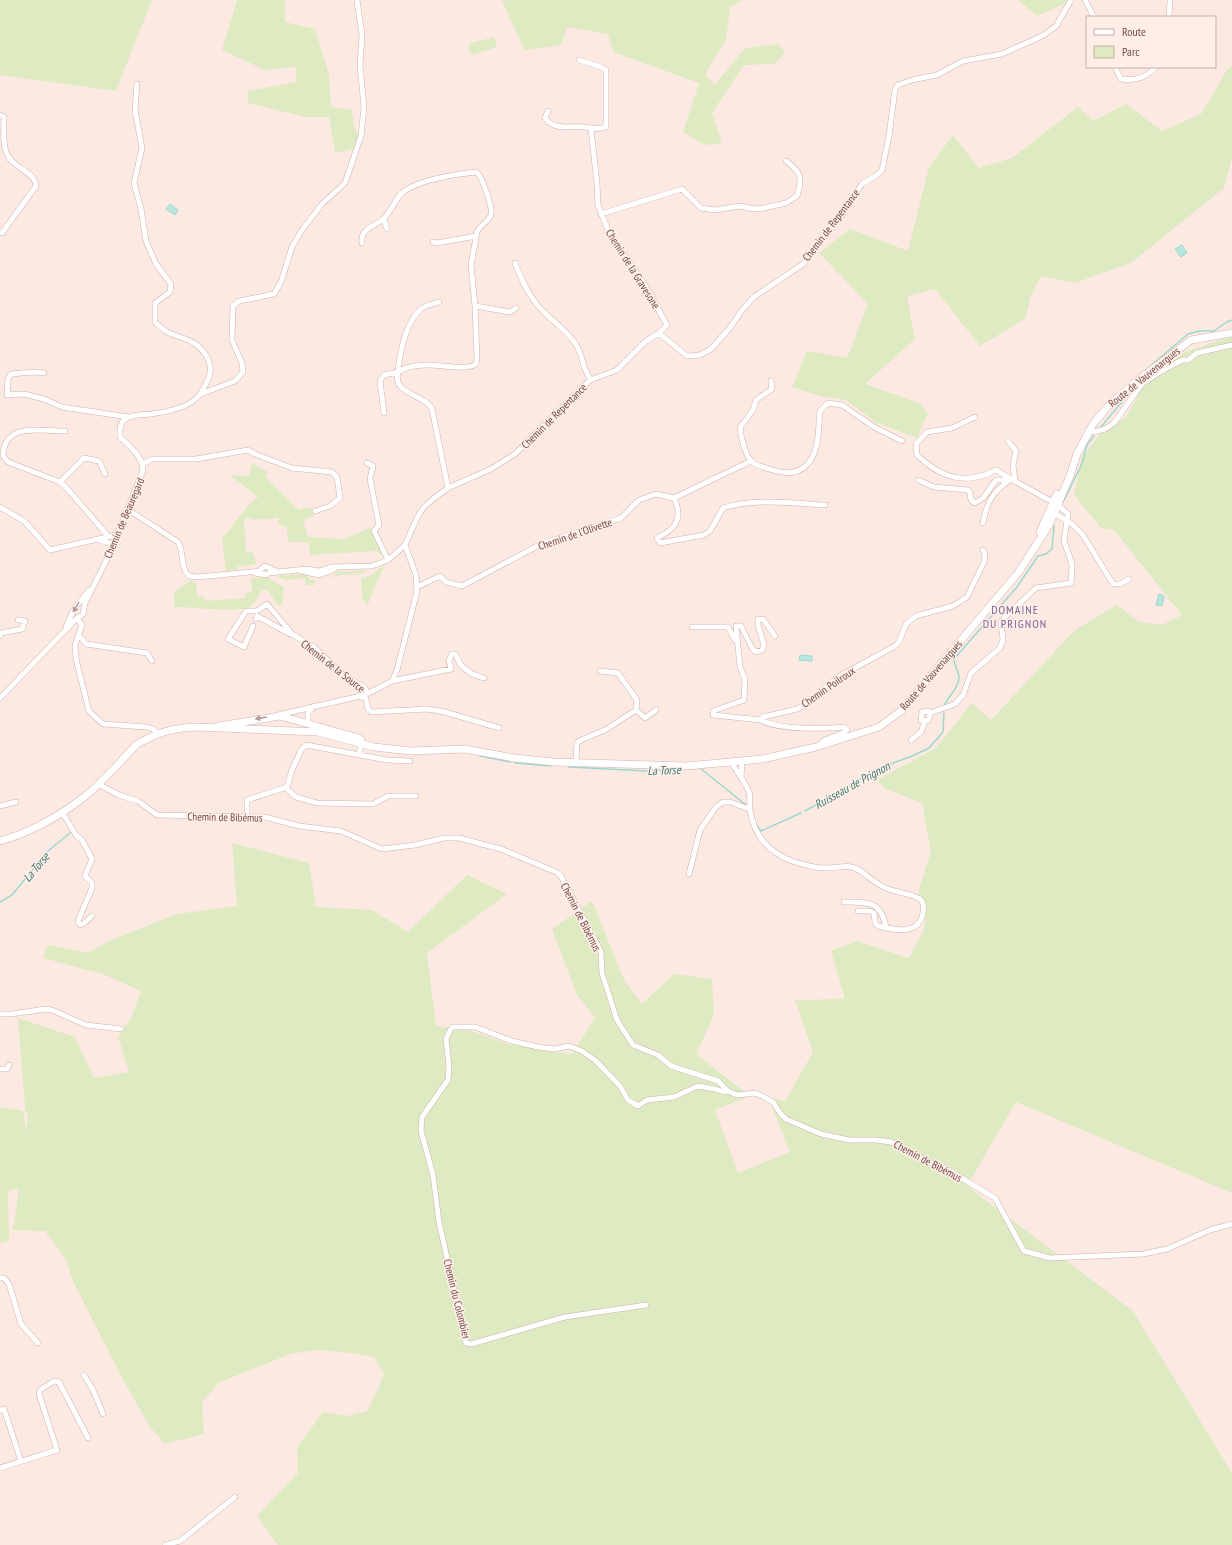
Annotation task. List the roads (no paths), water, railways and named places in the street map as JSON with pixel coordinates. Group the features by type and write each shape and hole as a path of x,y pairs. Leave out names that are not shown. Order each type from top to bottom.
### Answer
{"main road":[{"name":"Route de Vauvenargues","path":"601,764 687,766 736,763 816,747 879,727 900,711 1006,590 1056,515 1058,505 1078,451 1088,430 1109,405 1140,382 1191,340 1232,333"},
{"name":"Route de Vauvenargues","path":"1028,558 1058,505"},
{"path":"210,728 275,716 308,723 391,749 411,751 464,749 526,760 601,764"},
{"path":"248,720 244,726 248,730"},
{"path":"291,732 296,720"},
{"path":"0,841 24,832 62,812 85,797 136,745 159,734 183,728 210,728 318,732 362,741"},
{"path":"526,760 576,760 601,764"}],"street":[{"path":"44,373 33,372 11,374 8,379 7,395 24,394 44,399 62,407 128,417 178,408 189,403 200,394 230,384 242,375 244,368 232,340 233,306 239,301 274,294 281,282 292,247 302,230 322,204 345,183 361,136 363,119 360,66 362,36 357,0"},
{"name":"Chemin de Repentance","path":"405,545 424,508 448,488 490,469 515,454 590,380 617,370 646,341 659,333 687,356 700,355 711,349 754,297 803,264 829,232 862,184 877,175 882,170 889,136 895,89 898,85 912,80 937,75 963,61 1002,54 1044,35 1056,26 1071,0"},
{"path":"1085,0 1093,16"},
{"path":"1169,16 1170,0"},
{"path":"548,111 545,118 555,126 585,126 591,129 606,127 606,70 579,60"},
{"path":"1115,68 1121,80 1134,81 1147,76 1155,68"},
{"path":"137,84 136,110 142,148 134,183 141,208 146,241 156,264 171,284 170,292 155,302 155,322 166,331 197,343 205,353 211,364 211,374 200,394"},
{"path":"0,115 4,117 4,146 7,155 34,180 36,186 2,233 0,233"},
{"name":"Chemin de la Gravesone","path":"591,129 598,205 601,214 610,235 645,285 667,325 659,333"},
{"path":"601,214 682,189 701,208 715,210 740,206 754,209 786,203 797,196 800,174 798,169 786,161"},
{"path":"362,243 361,238 364,231 384,219 395,202 406,190 419,184 449,176 476,172 481,176 491,212 489,218 479,227 471,265 475,306 476,364 469,367 434,364 419,365 403,368 398,372 384,375 380,381 384,413"},
{"path":"384,219 387,230"},
{"path":"433,242 437,243 476,236"},
{"path":"515,263 524,287 531,298 546,314 558,323 575,343 583,357 583,364 590,380"},
{"path":"439,302 427,306 417,314 404,337 398,372 398,381 401,386 414,397 430,405 432,409 448,488"},
{"path":"475,306 510,312 516,308"},
{"path":"1088,430 1094,432 1105,429 1114,423 1140,382 1182,360 1188,360 1197,353 1232,345"},
{"path":"771,381 772,389 756,400 753,410 740,428 741,436 751,461 757,465 783,474 790,474 802,470 810,461 817,447 820,411 828,403 842,405 874,427 902,441"},
{"name":"Chemin de Beauregard","path":"0,698 64,631 83,614 85,604 142,476 143,464 138,455 120,437 120,428 123,420 128,417"},
{"path":"925,721 920,717 922,712 928,711 930,713 955,704 963,695 971,673 1000,648 1003,640 1001,622 1005,616 1036,588 1071,583 1072,564 1064,541 1068,514 1058,505 996,470 983,476 948,476 939,473 917,455 916,444 927,432 952,428 975,417"},
{"path":"64,431 15,432 8,438 3,451 3,456 8,462 60,482 108,536"},
{"path":"1008,440 1016,451 1012,465 1012,480"},
{"path":"143,464 152,459 196,459 248,450 292,468 332,472 337,477 340,498 330,506 315,511"},
{"path":"60,482 84,458 99,461 105,474"},
{"path":"751,461 674,498 678,507 678,518 675,526 658,538 660,543 704,535 710,531 723,508 761,503 825,504"},
{"path":"367,463 373,466 370,479 379,525 374,531 388,560"},
{"path":"918,480 934,487 968,490 970,492 971,500 975,503 983,498 996,480 1012,480"},
{"path":"983,523 985,509 996,489 1012,480"},
{"name":"Chemin de l'Olivette","path":"417,587 440,576 452,584 462,586 541,544 621,518 639,500 656,494 674,498"},
{"path":"0,507 24,521 50,550 116,535"},
{"path":"126,509 178,542 181,548 183,569 189,576 298,570 319,575 340,568 372,566 388,560 405,545 416,575 417,587 397,670 392,680"},
{"path":"1056,515 1072,524 1083,535 1113,584 1120,584 1130,578"},
{"path":"99,540 112,544"},
{"name":"Chemin Poilroux","path":"761,720 763,717 797,709 807,704 838,677 895,646 899,642 906,624 916,616 959,604 966,597 982,567 985,554 983,550"},
{"path":"396,553 407,551"},
{"path":"262,572 265,566 270,571"},
{"name":"Chemin de Beauregard","path":"64,631 74,610 93,586"},
{"name":"Chemin de la Source","path":"253,626 244,647 228,638 246,612 257,612 267,604 293,635 314,648 343,675 364,687 367,694"},
{"path":"256,619 257,616 293,635"},
{"path":"77,618 82,625 75,645 76,659 90,711 103,724 146,727 153,729 159,734"},
{"path":"775,636 766,622 761,618 757,621 764,642 762,650 756,652 752,648 739,625 735,628 740,667 745,680 744,700 716,709 713,712 713,715 761,720 772,724 816,730 844,727 847,730 825,740 816,747"},
{"path":"0,636 2,634 22,629 25,621 18,620"},
{"path":"692,627 728,627 737,642"},
{"path":"79,635 86,644 147,653 152,661"},
{"path":"275,716 367,694 392,680 451,669 449,660 452,654 455,654 461,665 474,676 484,678"},
{"path":"600,671 618,673 637,700 636,710"},
{"path":"367,694 368,709 371,712 426,709 445,712 498,728"},
{"path":"296,720 312,706"},
{"path":"308,723 308,713 312,706"},
{"path":"636,710 645,718 656,710"},
{"path":"576,760 577,743 605,730 636,710"},
{"path":"911,740 921,732 925,721 929,720 930,713"},
{"path":"359,754 362,741"},
{"path":"410,761 387,760 306,745 292,770 287,787 288,790 296,797 317,803 373,804 388,796 416,796"},
{"path":"736,763 741,779 749,792 749,809 755,830 762,843 791,861 827,868 851,867 862,871 880,886 895,892 911,895 921,900 924,912 922,920 915,927 905,931 878,926 875,923 874,913 870,911 858,911"},
{"path":"736,763 741,779"},
{"name":"Chemin de Bibémus","path":"98,784 119,795 138,801 157,815 186,817 247,816 272,819 299,826 341,831 382,848 415,845 444,838 459,838 501,849 556,872 561,876 600,952 602,974 617,1020 633,1045 658,1055 671,1066 718,1081 728,1091 737,1095 755,1093 764,1096 773,1102 786,1119 821,1134 849,1140 891,1142 929,1162 945,1168 995,1198 1024,1251 1050,1258 1143,1254 1167,1249 1210,1230 1232,1224"},
{"path":"247,816 247,800 287,787"},
{"path":"0,806 16,802"},
{"path":"689,874 700,830 716,807 723,802 749,809"},
{"path":"62,812 76,835 82,840 92,859 85,876 92,883 92,888 78,921 80,925 92,916"},
{"path":"844,902 870,903 879,908 884,917 886,928"},
{"path":"0,1014 12,1014 45,1009 52,1010 86,1025 120,1029"},
{"name":"Chemin du Colombier","path":"646,1305 565,1317 478,1342 466,1343 439,1222 433,1175 421,1131 422,1117 446,1084 449,1066 446,1039 448,1033 453,1027 469,1026 491,1032 512,1041 538,1047 554,1049 569,1046 582,1051 596,1061 620,1086 628,1100 638,1106 651,1099 674,1097 698,1086 724,1092 728,1091"},
{"path":"0,1069 7,1069 9,1065"},
{"path":"0,1278 4,1278 9,1284 21,1324 38,1343"},
{"path":"84,1375 93,1390 103,1414"},
{"path":"0,1468 56,1450 39,1394 40,1390 54,1381 59,1382 88,1438"},
{"path":"0,1410 4,1408 21,1461"},
{"path":"165,1545 180,1541 235,1497"}],"water":[{"path":"170,204 178,210 175,215 166,209"},
{"path":"1182,245 1187,253 1181,257 1175,249"},
{"path":"1159,594 1164,596 1162,606 1156,605"},
{"path":"800,655 812,656 812,661 799,660"}],"waterway":[{"name":"Ruisseau de Prignon","path":"1148,368 1188,334 1199,331 1214,331 1232,320"},
{"name":"Ruisseau de Prignon","path":"1100,428 1132,390"},
{"name":"Ruisseau de Prignon","path":"1063,502 1081,466 1087,445 1094,436"},
{"name":"Ruisseau de Prignon","path":"944,706 955,689 959,678 954,659 1017,587 1038,556 1046,554 1052,549 1054,526"},
{"name":"Ruisseau de Prignon","path":"805,811 840,792 872,771 929,748 943,732 944,713"},
{"name":"La Torse","path":"480,756 510,762"},
{"name":"La Torse","path":"515,763 551,766"},
{"name":"La Torse","path":"569,767 647,771 700,768 746,805"},
{"name":"Ruisseau de Prignon","path":"756,824 761,831 801,813"},
{"name":"La Torse","path":"0,902 12,895 48,851 71,832"}],"district":[{"name":"DOMAINE DU PRIGNON","path":"1015,616"}]}
